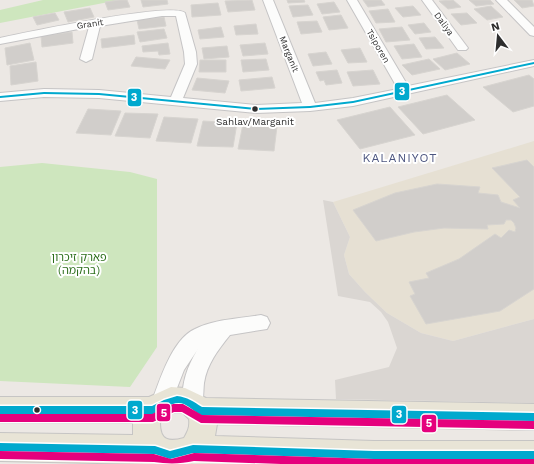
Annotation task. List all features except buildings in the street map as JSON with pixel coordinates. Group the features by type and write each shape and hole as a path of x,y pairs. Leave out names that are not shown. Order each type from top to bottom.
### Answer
{"main road":[{"path":"0,410 96,411 157,407 171,400 186,400 197,407 534,417"},
{"path":"157,407 146,426 146,434 149,442 172,454"},
{"path":"172,454 201,435 204,426 197,407"},
{"path":"0,448 172,454 374,456 534,455"}],"street":[{"name":"Marganit","path":"268,0 310,108"},
{"name":"Tsiporen","path":"352,0 405,91"},
{"name":"Daliya","path":"427,0 462,48"},
{"path":"501,0 534,33"},
{"path":"176,100 191,64 190,52 178,2"},
{"name":"Granit","path":"0,41 51,30 95,23 162,13 180,13"},
{"path":"86,59 95,23"},
{"path":"0,97 44,93 100,94 176,100 256,109 310,108 353,102 534,63"},
{"path":"157,407 184,352 200,335 224,329 261,323"},
{"path":"197,407 193,389 197,368 206,351 224,329"}],"shaded area":[{"path":"534,141 534,319 453,341 421,333 387,313 349,274 344,255 350,237 333,202"},
{"path":"323,200 333,202 350,237 344,255 349,274 387,313 421,333 453,341 534,319 534,403 336,399 335,380 389,367 397,348 388,322 381,312 370,302 338,296"}],"green space":[{"path":"43,0 119,0 0,23 0,10"},
{"name":"פארק זיכרון (בהקמה)","path":"42,163 130,172 157,179 157,347 130,387 0,381 0,167"}],"transit line":[{"name":"3","path":"0,97 44,93 99,94 256,109 310,107 353,102 534,63"},
{"name":"3","path":"0,410 153,410 172,400 182,400 201,411 534,417"},
{"name":"5","path":"0,418 153,418 173,408 183,408 201,419 534,425"},
{"name":"3","path":"0,447 155,450 170,455 193,449 374,455 534,455"},
{"name":"5","path":"0,455 154,458 171,463 194,457 374,463 534,463"}],"place":[{"name":"Sahlav/Marganit","path":"255,109"}],"district":[{"name":"KALANIYOT","path":"400,158"}]}
